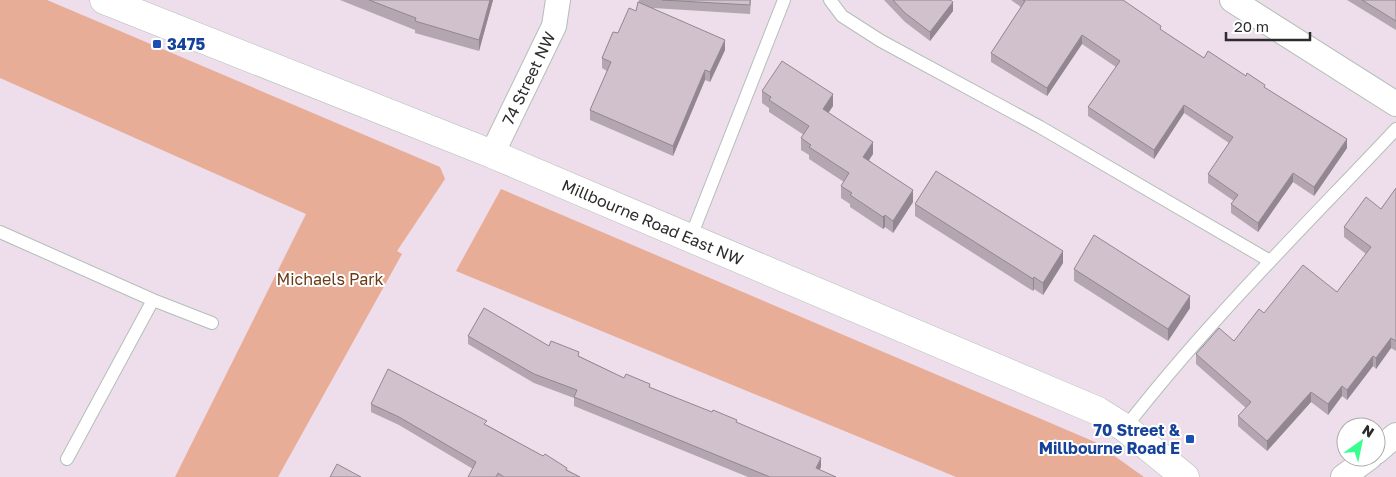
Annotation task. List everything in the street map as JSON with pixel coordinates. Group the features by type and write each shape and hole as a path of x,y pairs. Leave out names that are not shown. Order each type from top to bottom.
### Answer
{"street":[{"name":"Millbourne Road East NW","path":"104,0 492,154 1098,412 1125,428 1185,477"},
{"name":"74 Street NW","path":"492,154 554,26 558,0"},
{"path":"1232,0 1396,104"},
{"path":"1386,444 1396,435"},
{"path":"1344,477 1357,467"}],"lane":[{"path":"690,239 784,0"},
{"path":"830,0 842,16 881,41 1040,127 1270,261"},
{"path":"1125,428 1146,401 1270,261 1396,129"},
{"path":"0,232 152,300 212,323"},
{"path":"67,459 152,300"}],"green space":[{"name":"Michaels Park","path":"0,0 47,0 440,167 445,179 397,251 402,254 278,477 175,477 306,214 0,78"},
{"path":"501,189 1095,442 1144,477 956,477 456,271"}],"building":[{"path":"369,0 490,0 479,40 415,21 416,18"},
{"path":"662,0 750,0 750,5"},
{"path":"893,0 950,0 953,2 930,32 905,13"},
{"path":"1023,0 1123,0 1161,26 1160,29 1204,58 1208,51 1246,76 1247,73 1265,85 1264,87 1347,139 1314,187 1293,173 1258,223 1231,204 1238,195 1208,174 1233,137 1184,105 1154,150 1088,107 1120,61 1082,35 1047,88 991,53 1025,1"},
{"path":"1362,0 1396,0 1396,21"},
{"path":"638,2 725,40 710,72 705,70 673,146 590,110 611,62 602,58 613,32 618,33 629,8 636,11"},
{"path":"782,61 833,94 823,109 873,142 863,157 913,190 893,221 885,215 883,217 850,195 852,193 841,186 849,173 809,147 811,145 801,138 809,126 769,100 771,97 762,91"},
{"path":"936,171 1063,251 1043,283 1034,277 1033,279 915,204"},
{"path":"1396,188 1396,341 1391,338 1376,358 1373,356 1347,390 1342,386 1328,404 1311,392 1267,441 1238,416 1251,402 1196,354 1219,328 1234,341 1259,309 1264,313 1303,265 1337,292 1371,247 1344,227 1366,197 1381,209"},
{"path":"1094,235 1190,296 1168,329 1074,269"},
{"path":"484,308 549,346 551,341 579,352 578,356 624,378 626,374 650,384 649,387 712,412 713,410 737,420 736,422 821,458 816,468 836,477 770,477 574,397 577,390 534,374 468,336"},
{"path":"388,369 487,421 484,424 543,456 545,454 567,468 566,470 580,477 504,477 498,473 496,477 468,477 476,462 399,417 371,404"},
{"path":"337,464 361,477 330,477"}],"place":[{"name":"3475","path":"157,44"},
{"name":"70 Street & Millbourne Road E","path":"1190,439"}]}
